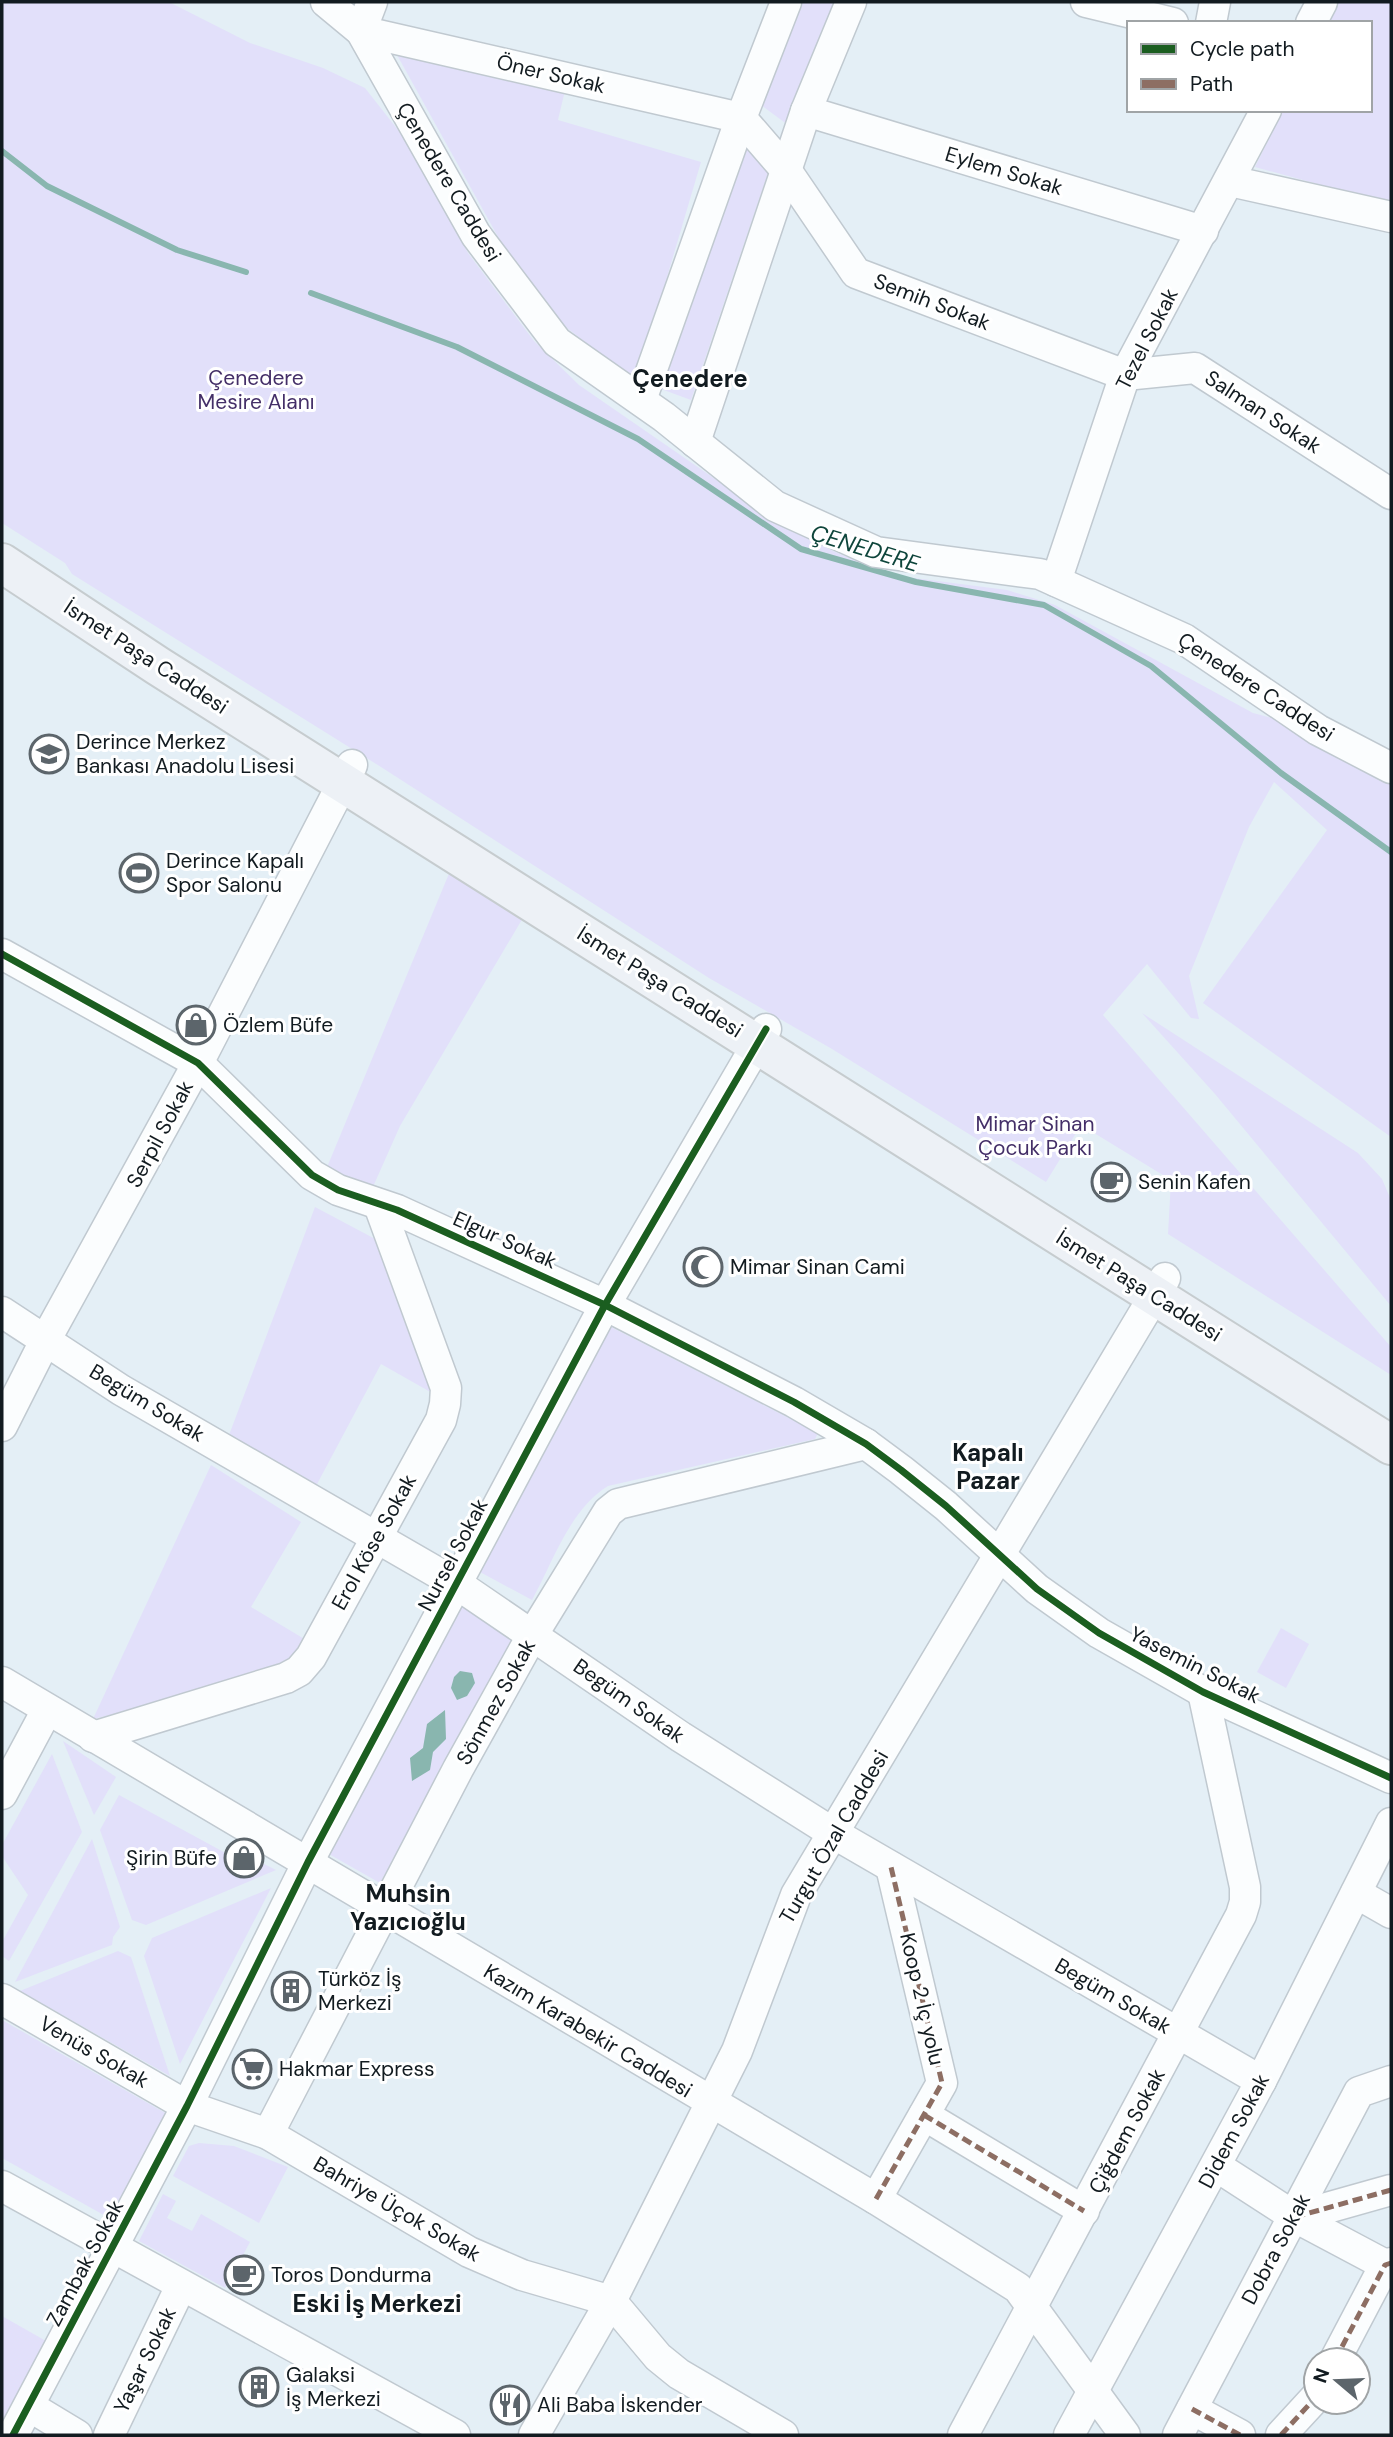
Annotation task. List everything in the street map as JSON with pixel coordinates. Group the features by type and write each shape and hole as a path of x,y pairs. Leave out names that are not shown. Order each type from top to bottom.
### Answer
{"main road":[{"name":"İsmet Paşa Caddesi","path":"2,542 347,774"},
{"name":"İsmet Paşa Caddesi","path":"2,562 347,774 1159,1287 1391,1445"},
{"name":"İsmet Paşa Caddesi","path":"1159,1287 1391,1417"}],"street":[{"name":"Çenedere Caddesi","path":"326,2 361,31 476,235 557,342 640,400 775,506 876,552 1040,574 1184,639 1318,730 1391,768"},
{"path":"361,31 372,2"},
{"path":"695,442 806,111 851,2"},
{"path":"1086,2 1165,21"},
{"path":"1211,21 1215,2"},
{"path":"1312,21 1322,2"},
{"path":"640,400 741,118 778,4"},
{"name":"Öner Sokak","path":"361,31 741,118"},
{"name":"Eylem Sokak","path":"806,111 1203,231"},
{"name":"Tezel Sokak","path":"1056,581 1125,375 1265,112"},
{"name":"Semih Sokak","path":"741,118 786,170 856,273 1125,375"},
{"path":"1230,181 1391,217"},
{"name":"Salman Sokak","path":"1125,375 1195,368 1391,494"},
{"name":"Serpil Sokak","path":"2,1426 46,1339 198,1063 347,774"},
{"name":"Elgur Sokak","path":"2,954 198,1063 312,1175 338,1190 379,1205 605,1305 794,1402 866,1444 946,1506 1000,1555"},
{"name":"Nursel Sokak","path":"187,2106 308,1862 605,1305 762,1036"},
{"name":"Erol Köse Sokak","path":"93,1737 286,1678 299,1671 311,1657 441,1420 446,1388 379,1205"},
{"name":"Turgut Özal Caddesi","path":"534,2435 611,2301 750,2022 786,1915 1159,1287"},
{"name":"Begüm Sokak","path":"2,1312 121,1390 457,1584 648,1715 833,1833 1261,2081"},
{"name":"Sönmez Sokak","path":"268,2134 384,1908 533,1634 598,1524 618,1504 866,1444"},
{"name":"Yasemin Sokak","path":"1000,1555 1071,1615 1203,1692 1391,1778"},
{"name":"Kazım Karabekir Caddesi","path":"2,1682 710,2104 876,2199 1018,2288 1125,2435"},
{"name":"Çiğdem Sokak","path":"962,2435 1180,2034 1245,1902 1203,1692"},
{"path":"2,1794 47,1710"},
{"name":"Didem Sokak","path":"1069,2435 1261,2081 1391,1823"},
{"name":"Koop 2 İç yolu","path":"876,2199 942,2083 891,1867"},
{"path":"1356,1893 1391,1913"},
{"name":"Venüs Sokak","path":"2,1999 187,2106"},
{"name":"Dobra Sokak","path":"1178,2435 1359,2092 1391,2081"},
{"name":"Bahriye Üçok Sokak","path":"187,2106 268,2134 488,2261 522,2275 611,2301"},
{"name":"Zambak Sokak","path":"13,2435 187,2106"},
{"path":"924,2115 1084,2211"},
{"path":"1216,2166 1294,2217 1389,2265 1343,2346"},
{"path":"2,2186 455,2435"},
{"path":"1294,2217 1391,2190"},
{"name":"Yaşar Sokak","path":"109,2435 181,2286"},
{"path":"611,2301 658,2357 679,2374 783,2435"},
{"path":"29,2406 77,2435"},
{"path":"1192,2409 1240,2435"},
{"path":"1281,2435 1302,2412"}],"green space":[{"name":"Çenedere Mesire Alanı","path":"2,2 169,2 250,43 323,68 365,88 409,144 468,253 534,341 579,385 760,510 833,551 891,575 1007,590 1055,605 1253,713 1318,730 1391,768 1391,1137 1203,1003 1327,830 1274,782 1249,827 1189,976 1199,1019 1191,1018 1147,964 1103,1015 1391,1347 1391,1375 1168,1234 1171,1180 1081,1125 1046,1182 832,1049 709,978 381,767 72,574 65,563 2,523"},
{"path":"802,2 836,2 788,125 761,105"},
{"path":"1337,2 1391,2 1391,204 1255,167 1282,112 1372,112 1372,21 1327,21"},
{"path":"387,37 567,82 558,120 701,162 636,382 567,328 507,253"},
{"path":"743,142 768,173 691,400 661,389"},
{"path":"453,864 527,911 400,1126 372,1189 325,1172"},
{"path":"1142,1013 1358,1153 1382,1179 1391,1200 1391,1306 1215,1094"},
{"path":"315,1207 379,1241 441,1398 381,1364 316,1486 229,1435"},
{"path":"611,1327 818,1433 815,1439 608,1486 583,1508 573,1522 532,1600 480,1572"},
{"path":"211,1465 301,1522 251,1607 311,1643 285,1673 93,1719"},
{"path":"462,1606 516,1635 380,1883 327,1853"},
{"path":"1281,1628 1309,1644 1286,1688 1257,1672"},
{"path":"63,1741 116,1777 94,1815"},
{"path":"52,1754 82,1832 9,1961 2,1956 2,1942 28,1895 2,1856 2,1845"},
{"path":"119,1795 253,1868 258,1861 276,1870 146,1925 132,1920 100,1830"},
{"path":"92,1839 120,1927 113,1937 112,1945 15,1982"},
{"path":"271,1888 180,2064 144,1956 152,1938"},
{"path":"118,1951 131,1957 170,2076 20,1991"},
{"path":"2,2020 167,2114 109,2218 2,2158"},
{"path":"199,2143 234,2146 288,2167 259,2223 173,2176 189,2146"},
{"path":"163,2194 176,2201 167,2218 192,2231 201,2214 250,2242 225,2288 139,2241"},
{"path":"2,2316 53,2345 2,2435"}],"shaded area":[{"path":"460,1671 472,1673 475,1683 467,1696 457,1700 451,1688 454,1677"},
{"path":"445,1710 446,1739 433,1752 430,1770 412,1781 410,1758 423,1748 427,1724"}],"waterway":[{"path":"2,151 47,186 177,250 246,272"},
{"name":"ÇENEDERE","path":"311,293 457,347 638,439 801,549 916,582 1044,605 1151,666 1281,773 1391,852"}],"marked path":[{"path":"876,2199 942,2083 891,1867"},
{"path":"924,2115 1084,2211"},
{"path":"1295,2217 1391,2190"},
{"path":"1342,2346 1385,2265 1391,2263"},
{"path":"1192,2409 1240,2435"},
{"path":"1281,2435 1302,2412"}],"cycle path":[{"path":"2,954 198,1063 312,1175 338,1190 397,1210 605,1305 794,1402 866,1444 901,1470 946,1506 1037,1589 1099,1633 1203,1692 1391,1778"},
{"path":"13,2435 187,2106 308,1862 605,1305 766,1029"}],"place":[{"name":"Derince Merkez Bankası Anadolu Lisesi","path":"49,754"},
{"name":"Derince Kapalı Spor Salonu","path":"139,873"},
{"name":"Özlem Büfe","path":"196,1025"},
{"name":"Senin Kafen","path":"1111,1182"},
{"name":"Mimar Sinan Cami","path":"703,1267"},
{"name":"Şirin Büfe","path":"244,1858"},
{"name":"Türköz İş Merkezi","path":"291,1991"},
{"name":"Hakmar Express","path":"252,2069"},
{"name":"Toros Dondurma","path":"244,2275"},
{"name":"Galaksi İş Merkezi","path":"259,2387"},
{"name":"Ali Baba İskender","path":"510,2405"}],"district":[{"name":"Çenedere","path":"690,378"},
{"name":"Kapalı Pazar","path":"988,1466"},
{"name":"Muhsin Yazıcıoğlu","path":"408,1907"},
{"name":"Eski İş Merkezi","path":"377,2303"}],"park label":[{"name":"Mimar Sinan Çocuk Parkı","path":"1035,1136"}]}
